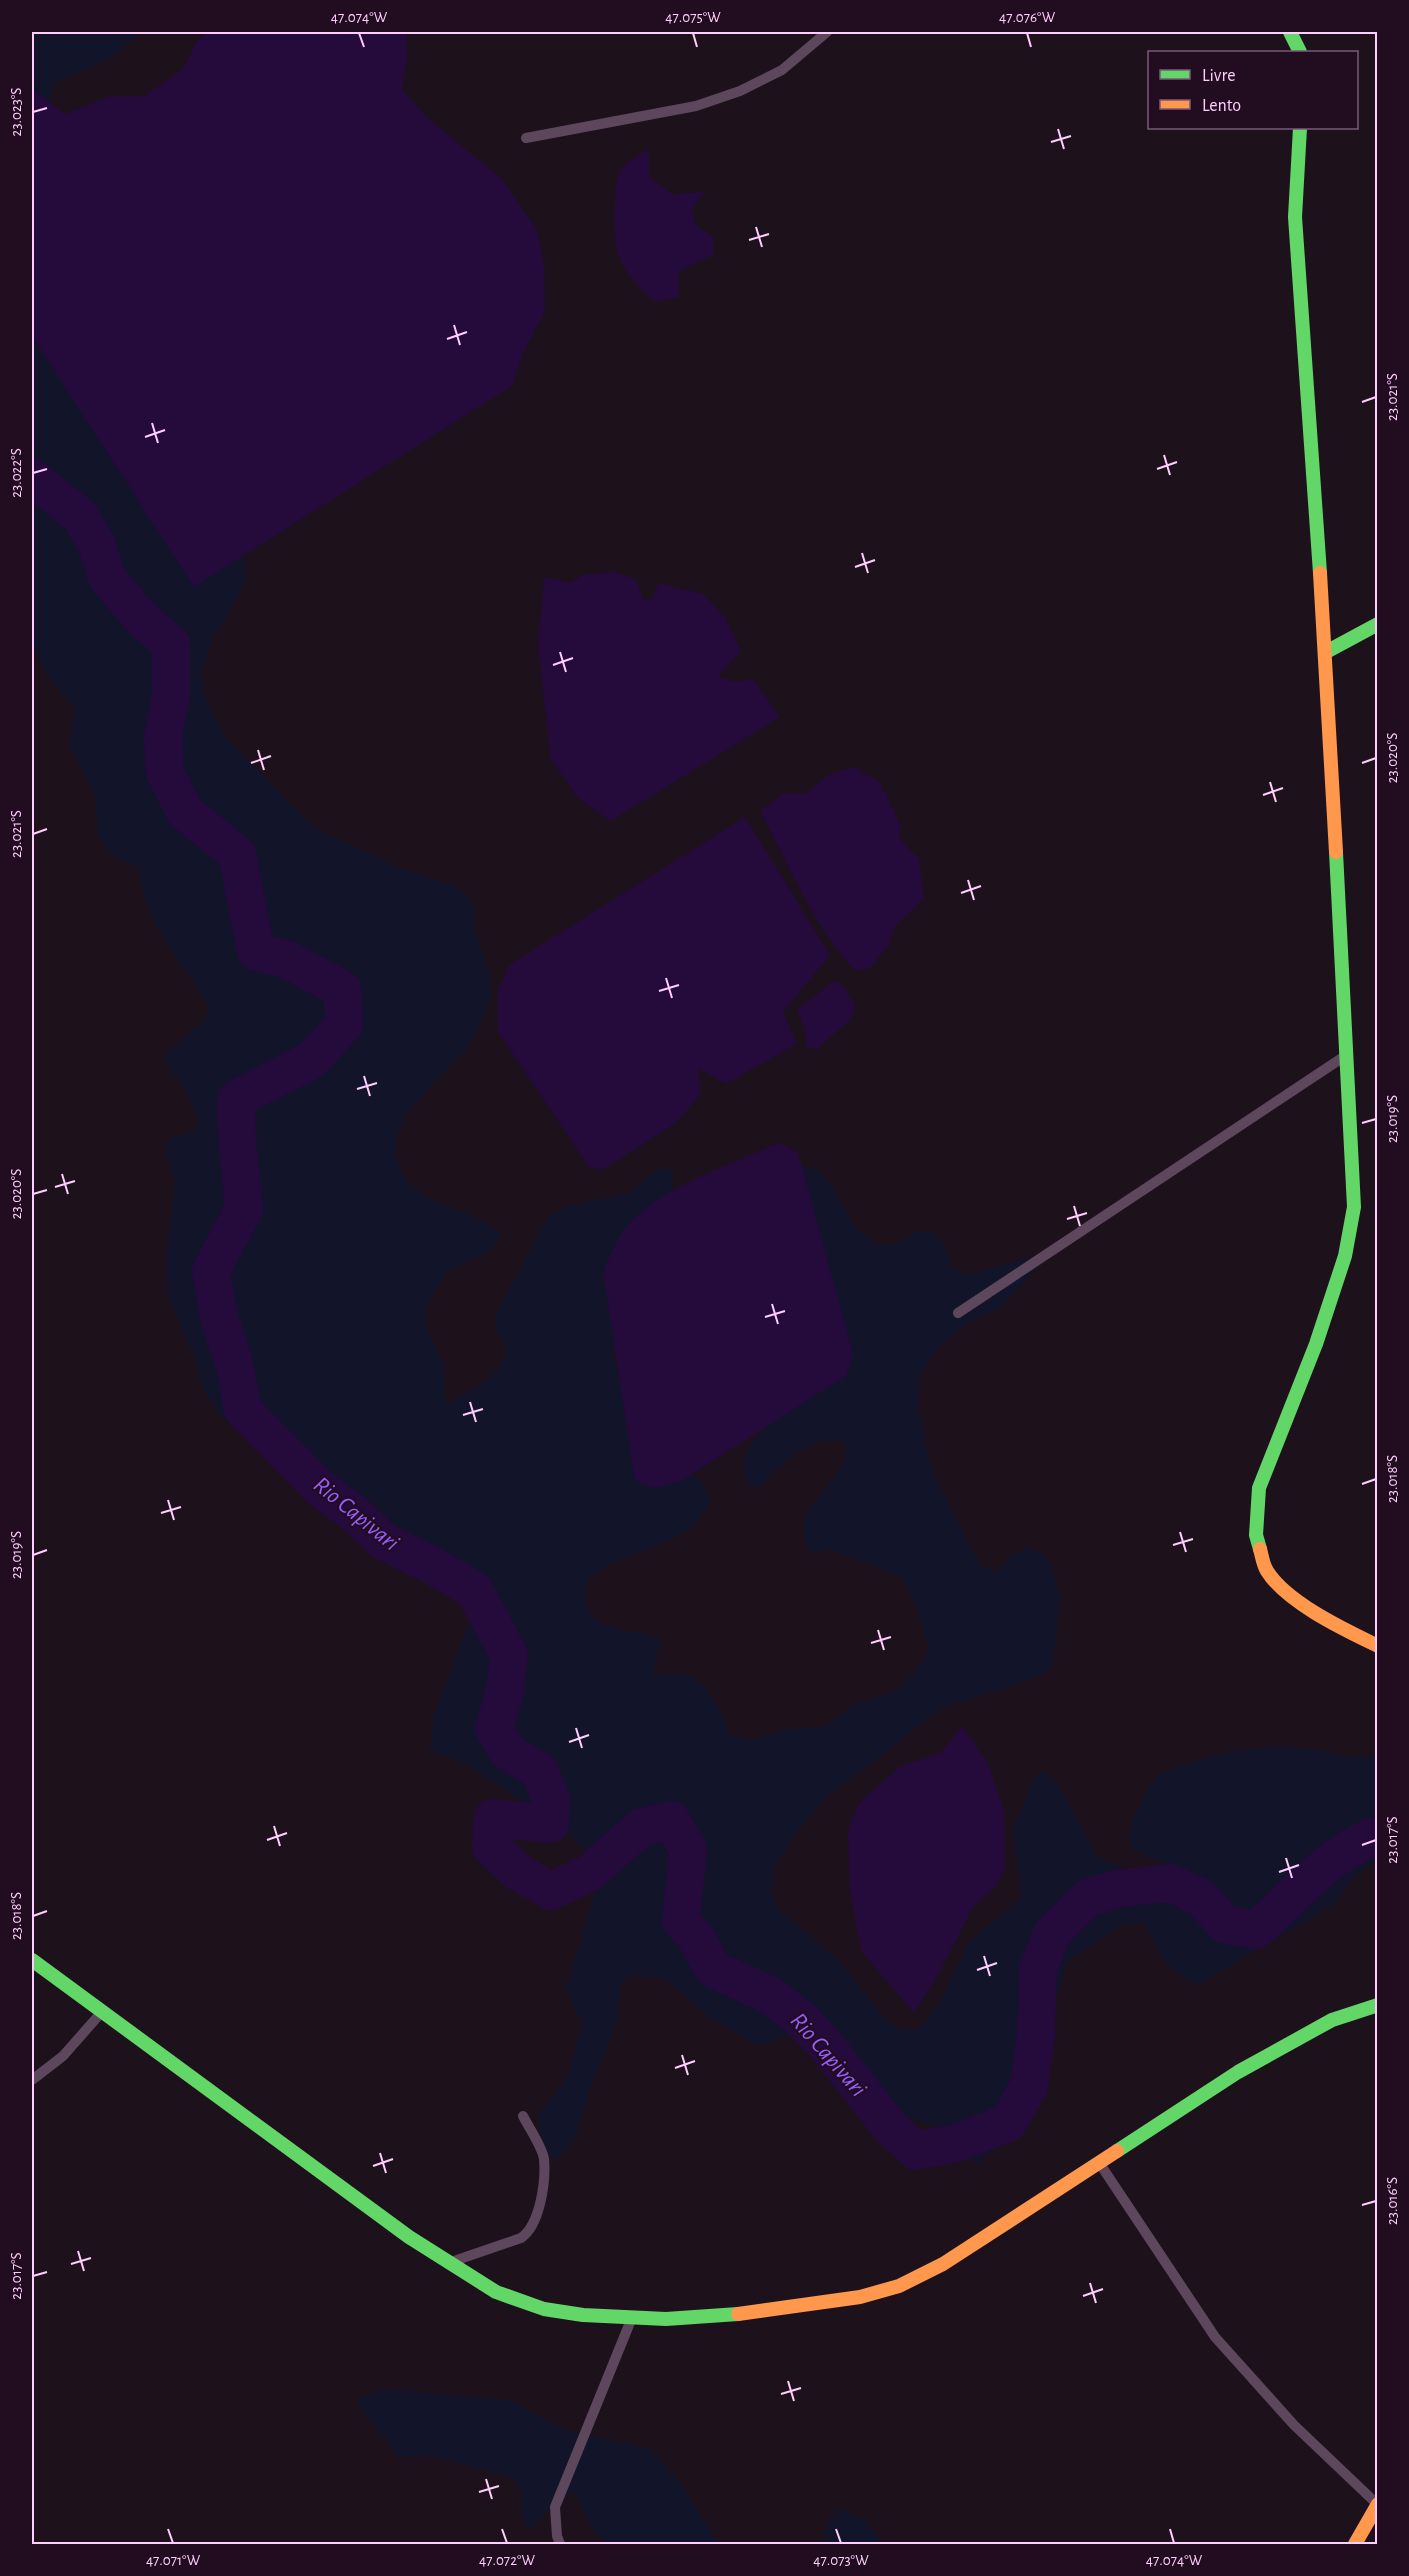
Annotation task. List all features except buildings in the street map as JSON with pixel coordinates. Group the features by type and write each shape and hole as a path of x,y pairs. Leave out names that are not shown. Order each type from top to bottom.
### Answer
{"main road":[{"path":"1290,32 1300,51"},
{"path":"1300,129 1295,217 1326,652 1354,1207 1345,1256 1316,1344 1259,1488 1256,1535 1266,1570 1283,1591 1341,1628 1377,1646"},
{"path":"1326,652 1377,624"},
{"path":"32,1960 409,2237 450,2262 468,2277 509,2298 557,2313 599,2318 679,2317 778,2310 893,2288 943,2264 1238,2072 1332,2020 1377,2005"},
{"path":"1355,2544 1377,2504"}],"lane":[{"path":"526,138 696,106 740,92 782,70 827,32"},
{"path":"958,1313 1345,1056"},
{"path":"32,2080 63,2056 102,2012"},
{"path":"450,2262 521,2238 529,2232 541,2204 544,2157 523,2116"},
{"path":"1099,2162 1215,2337 1294,2425 1377,2504"},
{"path":"560,2544 557,2536 555,2507 632,2317"}],"shaded area":[{"path":"32,32 141,32 110,59 55,82 33,173 239,554 247,561 243,588 212,640 201,672 207,703 226,738 313,827 393,865 455,886 472,901 476,933 489,975 490,999 480,1025 466,1049 428,1088 405,1119 398,1135 395,1152 400,1169 420,1192 477,1218 501,1236 490,1251 449,1271 425,1307 425,1322 443,1363 446,1405 483,1382 499,1367 504,1358 507,1348 495,1329 498,1310 549,1216 568,1206 627,1194 660,1168 673,1172 673,1190 642,1239 620,1289 613,1352 625,1404 655,1457 701,1480 710,1501 698,1520 680,1535 612,1563 595,1573 584,1595 588,1610 593,1617 606,1625 660,1638 653,1676 678,1673 691,1677 712,1698 731,1735 751,1740 784,1730 825,1727 851,1706 899,1690 930,1652 914,1599 900,1576 828,1549 812,1554 805,1540 803,1527 806,1516 838,1473 844,1461 847,1442 820,1442 808,1446 787,1461 758,1489 749,1486 744,1471 745,1456 764,1428 819,1385 781,1158 823,1173 857,1229 876,1244 892,1245 918,1232 931,1231 943,1243 953,1267 967,1275 1032,1257 1044,1259 1003,1306 969,1322 938,1348 921,1374 917,1401 931,1469 980,1566 997,1571 1014,1554 1027,1548 1040,1552 1052,1564 1060,1601 1053,1664 1044,1674 1011,1687 944,1707 827,1797 793,1837 774,1867 770,1890 779,1910 836,1958 886,2020 899,2029 914,2030 926,2023 943,1996 969,1942 1022,1898 1012,1831 1036,1775 1044,1772 1054,1779 1097,1856 1144,1876 1162,1876 1170,1870 1170,1865 1142,1853 1131,1844 1129,1838 1142,1800 1161,1774 1208,1757 1257,1748 1290,1747 1350,1756 1377,1756 1377,1860 1358,1873 1332,1906 1196,1986 1163,1960 1144,1923 1122,1924 1066,1963 1031,2094 1003,2141 977,2165 961,2144 940,2129 872,2103 840,2080 799,2038 788,2035 766,2044 755,2044 710,2017 665,1979 630,1975 621,1983 617,2023 594,2076 575,2140 559,2158 552,2159 545,2152 537,2116 568,2077 582,2023 564,1985 569,1982 595,1893 598,1864 563,1829 468,1765 430,1750 434,1715 472,1615 468,1601 360,1524 290,1483 217,1411 202,1387 193,1353 169,1300 165,1265 175,1185 165,1144 171,1137 194,1132 199,1121 185,1090 164,1061 167,1053 207,1018 210,1008 157,928 144,897 138,867 112,854 99,837 95,794 70,745 75,708 50,680 32,645"},
{"path":"207,32 406,32 407,58 402,90 429,119 502,179 537,230 544,265 545,311 523,354 512,386 194,587 32,336 32,89 65,114 110,96 144,96 183,69 197,41"},
{"path":"649,148 649,176 673,195 705,191 692,210 695,224 714,238 713,255 678,272 679,298 653,301 632,278 620,258 616,247 614,220 618,175 628,162"},
{"path":"616,572 637,580 642,599 650,601 659,583 703,594 724,616 741,651 718,676 734,682 753,679 780,717 611,821 578,798 551,759 538,647 544,577 570,583 582,575"},
{"path":"854,767 880,782 901,826 899,838 919,859 924,899 895,926 888,946 870,968 856,971 840,953 814,915 760,811 784,793 805,794 827,776"},
{"path":"745,817 830,955 783,1012 797,1044 726,1084 698,1068 701,1094 676,1123 602,1170 589,1167 498,1032 498,991 509,965"},
{"path":"834,981 843,985 855,1006 850,1020 817,1049 806,1047 806,1034 797,1010"},
{"path":"779,1143 798,1152 853,1354 846,1376 681,1481 655,1488 635,1481 603,1273 609,1258 620,1236 630,1223 651,1205 685,1184"},
{"path":"962,1726 988,1764 1004,1810 1005,1867 996,1887 973,1907 940,1971 914,2013 861,1951 850,1891 848,1832 858,1804 899,1767 941,1753"},
{"path":"402,2390 512,2401 563,2430 648,2448 676,2477 719,2544 610,2544 593,2529 575,2493 564,2496 528,2531 523,2518 521,2491 515,2478 436,2457 398,2456 359,2406 360,2399 375,2392"},
{"path":"840,2509 864,2519 886,2544 824,2544 826,2524"}],"waterway":[{"name":"Rio Capivari","path":"32,478 80,516 97,545 107,578 143,620 171,644 171,695 163,737 165,773 185,812 237,854 256,952 286,959 342,989 344,1025 312,1060 236,1099 237,1140 244,1209 211,1271 219,1317 234,1363 243,1410 321,1489 354,1513 383,1541 474,1590 509,1655 505,1690 494,1729 508,1752 540,1771 551,1800 550,1824 493,1818 491,1847 518,1872 551,1891 590,1873 641,1827 671,1820 688,1850 681,1921 697,1939 713,1969 772,1996 802,2020 827,2047 891,2128 916,2151 957,2143 1008,2123 1029,2086 1036,2036 1038,1969 1052,1933 1089,1897 1121,1888 1170,1883 1202,1898 1224,1924 1256,1930 1328,1864 1360,1843 1378,1835"}],"traffic: fast":[{"path":"1290,32 1300,51"},
{"path":"1300,129 1295,217 1320,573"},
{"path":"1326,652 1378,624"},
{"path":"1260,1549 1256,1535 1259,1488 1316,1344 1345,1256 1354,1207 1336,852"},
{"path":"32,1960 409,2237 496,2292 544,2309 583,2315 666,2319 738,2314"},
{"path":"1117,2151 1238,2072 1332,2020 1378,2005"}],"traffic: slow":[{"path":"1320,573 1336,852"},
{"path":"1260,1549 1267,1571 1288,1594 1302,1605 1378,1646"},
{"path":"738,2314 860,2297 899,2286 943,2264 1117,2151"},
{"path":"1355,2544 1378,2504"}]}
